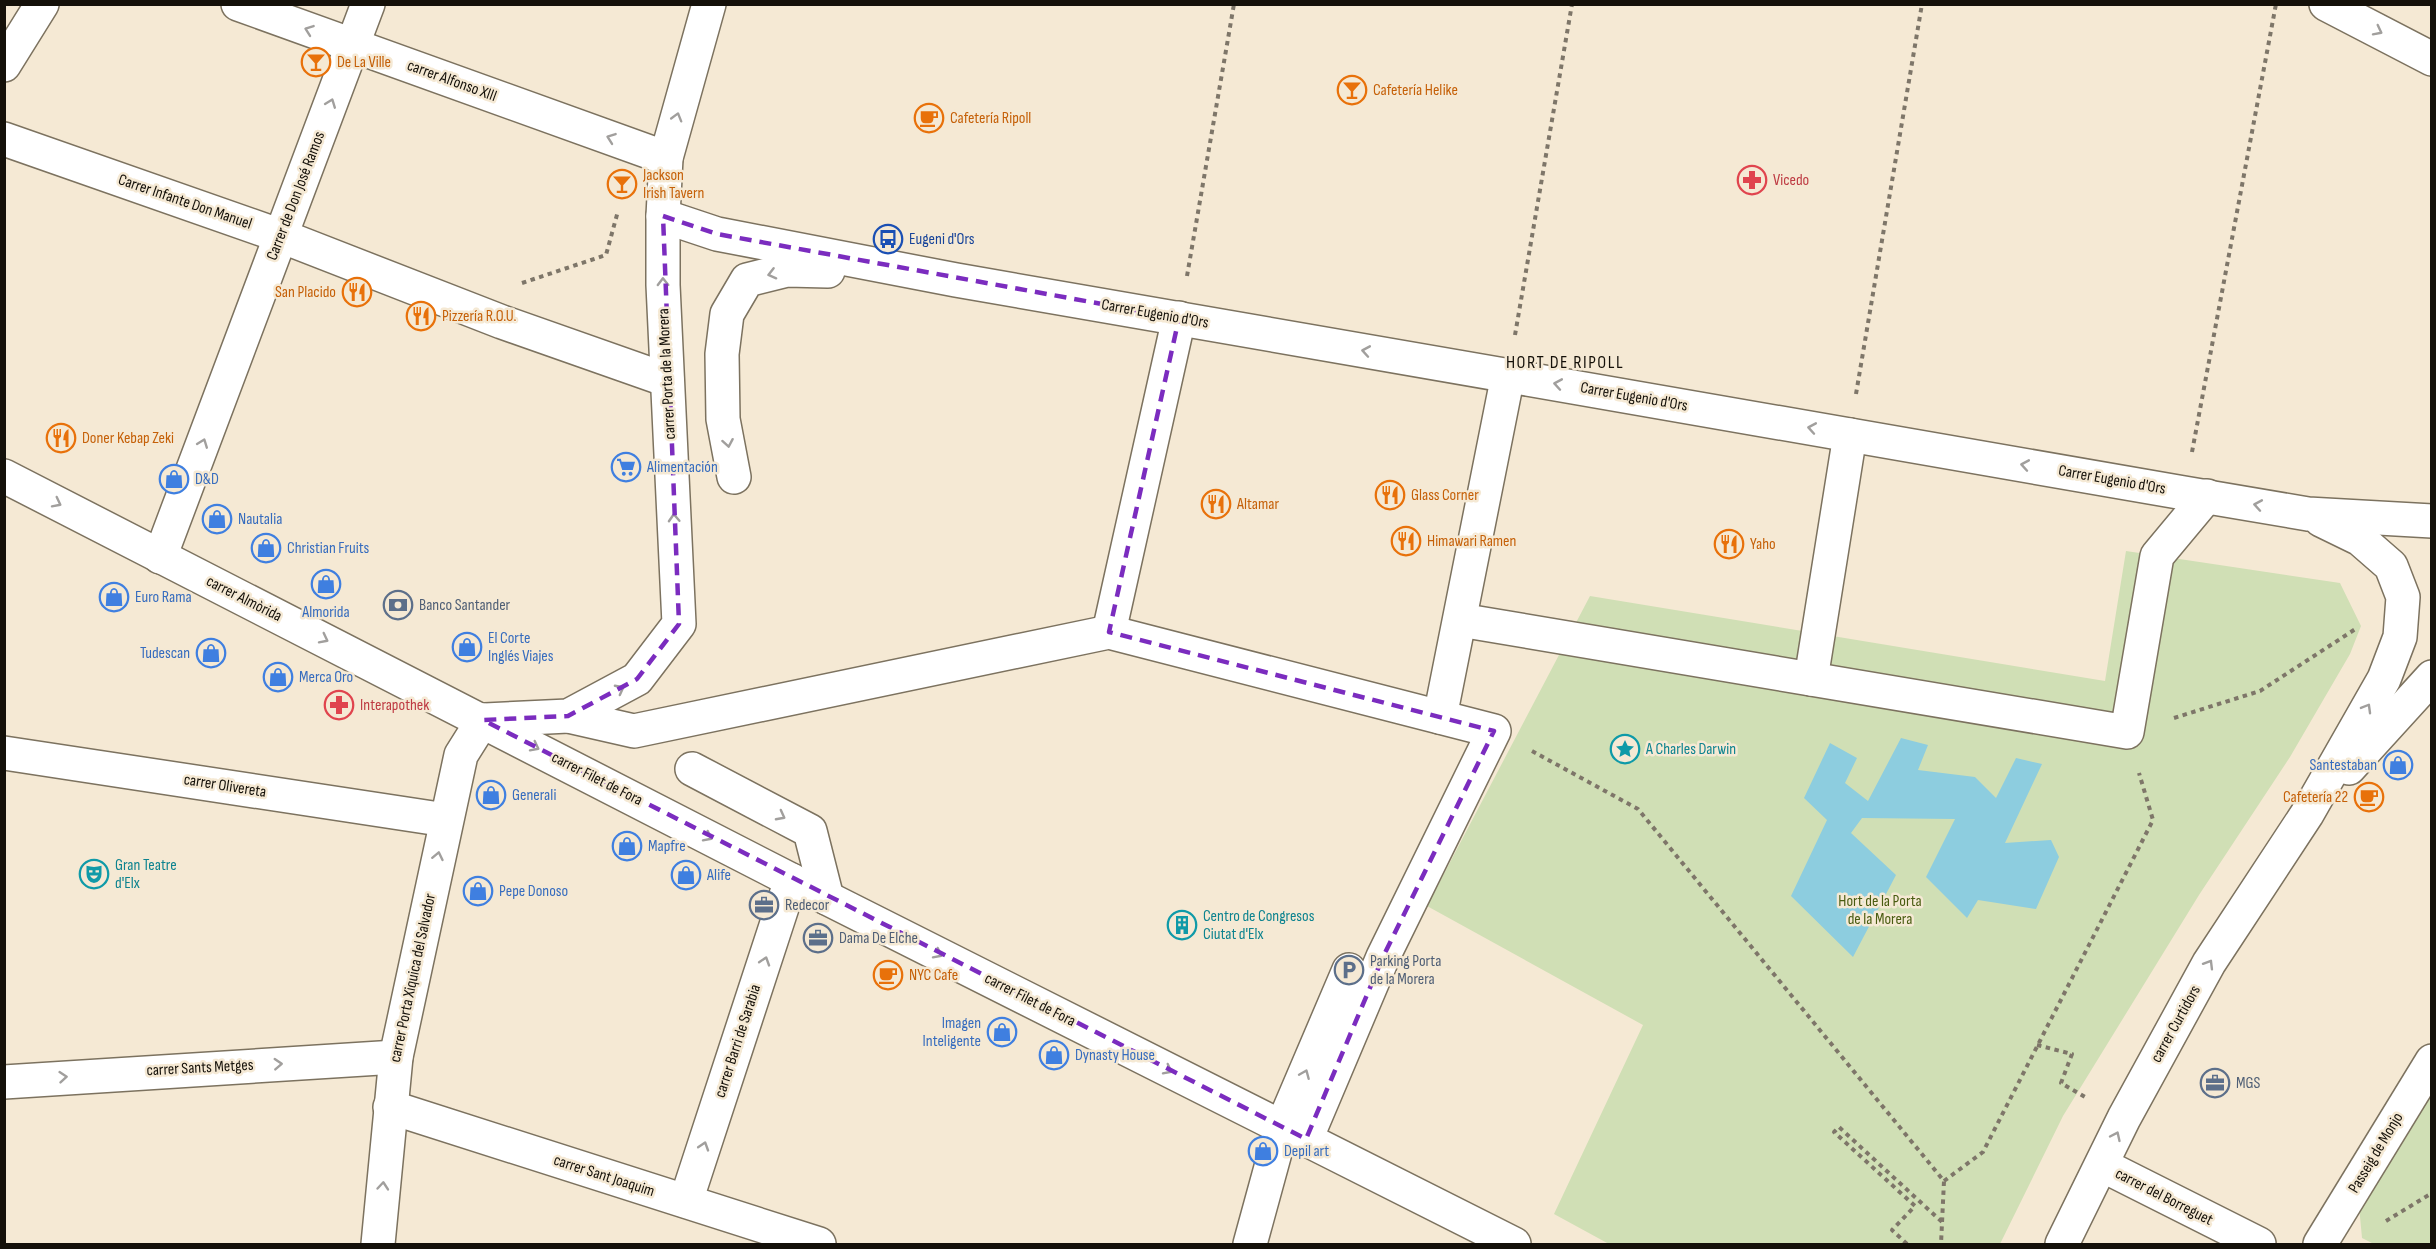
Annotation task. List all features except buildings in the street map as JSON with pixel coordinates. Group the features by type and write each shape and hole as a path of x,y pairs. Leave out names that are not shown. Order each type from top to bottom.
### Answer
{"street":[{"path":"4,65 42,4"},
{"name":"carrer Alfonso XIII","path":"238,4 666,158"},
{"name":"Carrer de Don José Ramos","path":"160,556 368,4"},
{"name":"carrer Porta de la Morera","path":"483,720 568,716 637,679 679,624 663,216 666,158 709,4"},
{"path":"2326,4 2432,59"},
{"name":"Carrer Infante Don Manuel","path":"4,139 281,236 502,322 668,381"},
{"name":"Carrer Eugenio d'Ors","path":"663,216 717,234 956,280 2308,514 2432,521"},
{"path":"734,477 723,419 722,354 727,314 747,280 787,270 874,271 956,280"},
{"path":"1109,632 1179,318"},
{"path":"1440,717 1508,375"},
{"path":"1811,679 1850,435"},
{"name":"carrer Almòrida","path":"4,476 483,720"},
{"path":"1460,620 2127,732 2157,556 2195,494"},
{"name":"carrer Curtidors","path":"2062,1245 2124,1119 2209,963 2307,814 2384,679 2400,637 2403,597 2391,566 2360,539 2308,514"},
{"path":"568,716 634,731 1109,632 1494,731 1294,1133"},
{"name":"carrer Curtidors","path":"2307,814 2432,677"},
{"name":"carrer Porta Xiquica del Salvador","path":"378,1245 396,1057 461,755 483,720"},
{"name":"carrer Filet de Fora","path":"483,720 791,880 1514,1245"},
{"name":"carrer Olivereta","path":"4,753 446,820"},
{"path":"692,769 810,831 827,898"},
{"name":"carrer Barri de Sarabia","path":"686,1202 791,880"},
{"path":"1250,1245 1294,1133 1349,970"},
{"name":"carrer Sants Metges","path":"4,1082 396,1057"},
{"name":"Passeig de Monjo","path":"2320,1245 2432,1061"},
{"name":"carrer Sant Joaquim","path":"390,1107 819,1245"},
{"name":"carrer del Borreguet","path":"2102,1166 2259,1245"}],"path":[{"path":"1179,318 1234,4"},
{"path":"1508,375 1572,4"},
{"path":"1850,435 1922,4"},
{"path":"2195,494 2276,4"},
{"path":"502,322 516,285 606,255 636,147"},
{"path":"1944,1181 1983,1152 2153,820 2127,732 2260,691 2403,597"},
{"path":"1494,731 1638,809 1944,1181 1941,1245"},
{"path":"2037,1045 2072,1054 2064,1075"},
{"path":"1907,1245 1892,1230 1915,1206 1834,1131 1839,1127 1942,1223"}],"highlighted area":[{"path":"663,216 717,234 1179,318 1109,632 1494,731 1383,957 1306,1139 483,720 568,716 637,679 679,624"}],"green space":[{"name":"Hort de la Porta de la Morera","path":"2126,551 2340,583 2361,626 2350,654 2290,757 2199,895 2063,1116 2000,1244 1609,1244 1554,1214 1643,1025 1427,906 1590,596 2105,681"},
{"path":"2431,1089 2431,1244 2374,1244 2362,1238 2359,1206"}],"water":[{"path":"1901,738 1928,745 1918,770 1975,777 1996,798 2016,758 2042,764 2005,843 2051,840 2059,857 2036,909 1978,900 1967,918 1926,877 1955,819 1862,818 1851,833 1896,875 1853,957 1791,896 1827,820 1804,798 1830,743 1857,758 1845,783 1868,801"}],"place":[{"name":"De La Ville","path":"316,62"},
{"name":"Cafetería Helike","path":"1352,90"},
{"name":"Cafetería Ripoll","path":"929,118"},
{"name":"Vicedo","path":"1752,180"},
{"name":"Jackson Irish Tavern","path":"622,184"},
{"name":"Eugeni d'Ors","path":"888,239"},
{"name":"San Placido","path":"357,292"},
{"name":"Pizzería R.O.U.","path":"421,316"},
{"name":"Doner Kebap Zeki","path":"61,438"},
{"name":"Alimentación","path":"626,467"},
{"name":"D&D","path":"174,479"},
{"name":"Glass Corner","path":"1390,495"},
{"name":"Altamar","path":"1216,504"},
{"name":"Nautalia","path":"217,519"},
{"name":"Himawari Ramen","path":"1406,541"},
{"name":"Yaho","path":"1729,544"},
{"name":"Christian Fruits","path":"266,548"},
{"name":"Almorida","path":"326,584"},
{"name":"Euro Rama","path":"114,597"},
{"name":"Banco Santander","path":"398,605"},
{"name":"El Corte Inglés Viajes","path":"467,647"},
{"name":"Tudescan","path":"211,653"},
{"name":"Merca Oro","path":"278,677"},
{"name":"Interapothek","path":"339,705"},
{"name":"A Charles Darwin","path":"1625,749"},
{"name":"Santestaban","path":"2398,765"},
{"name":"Generali","path":"491,795"},
{"name":"Cafetería 22","path":"2369,797"},
{"name":"Mapfre","path":"627,846"},
{"name":"Gran Teatre d'Elx","path":"94,874"},
{"name":"Alife","path":"686,875"},
{"name":"Pepe Donoso","path":"478,891"},
{"name":"Redecor","path":"764,905"},
{"name":"Centro de Congresos Ciutat d'Elx","path":"1182,925"},
{"name":"Dama De Elche","path":"818,938"},
{"name":"Parking Porta de la Morera","path":"1349,970"},
{"name":"NYC Cafe","path":"888,975"},
{"name":"Imagen Inteligente","path":"1002,1032"},
{"name":"Dynasty House","path":"1054,1055"},
{"name":"MGS","path":"2215,1083"},
{"name":"Depil art","path":"1263,1151"}],"district":[{"name":"HORT DE RIPOLL","path":"1565,362"}]}
